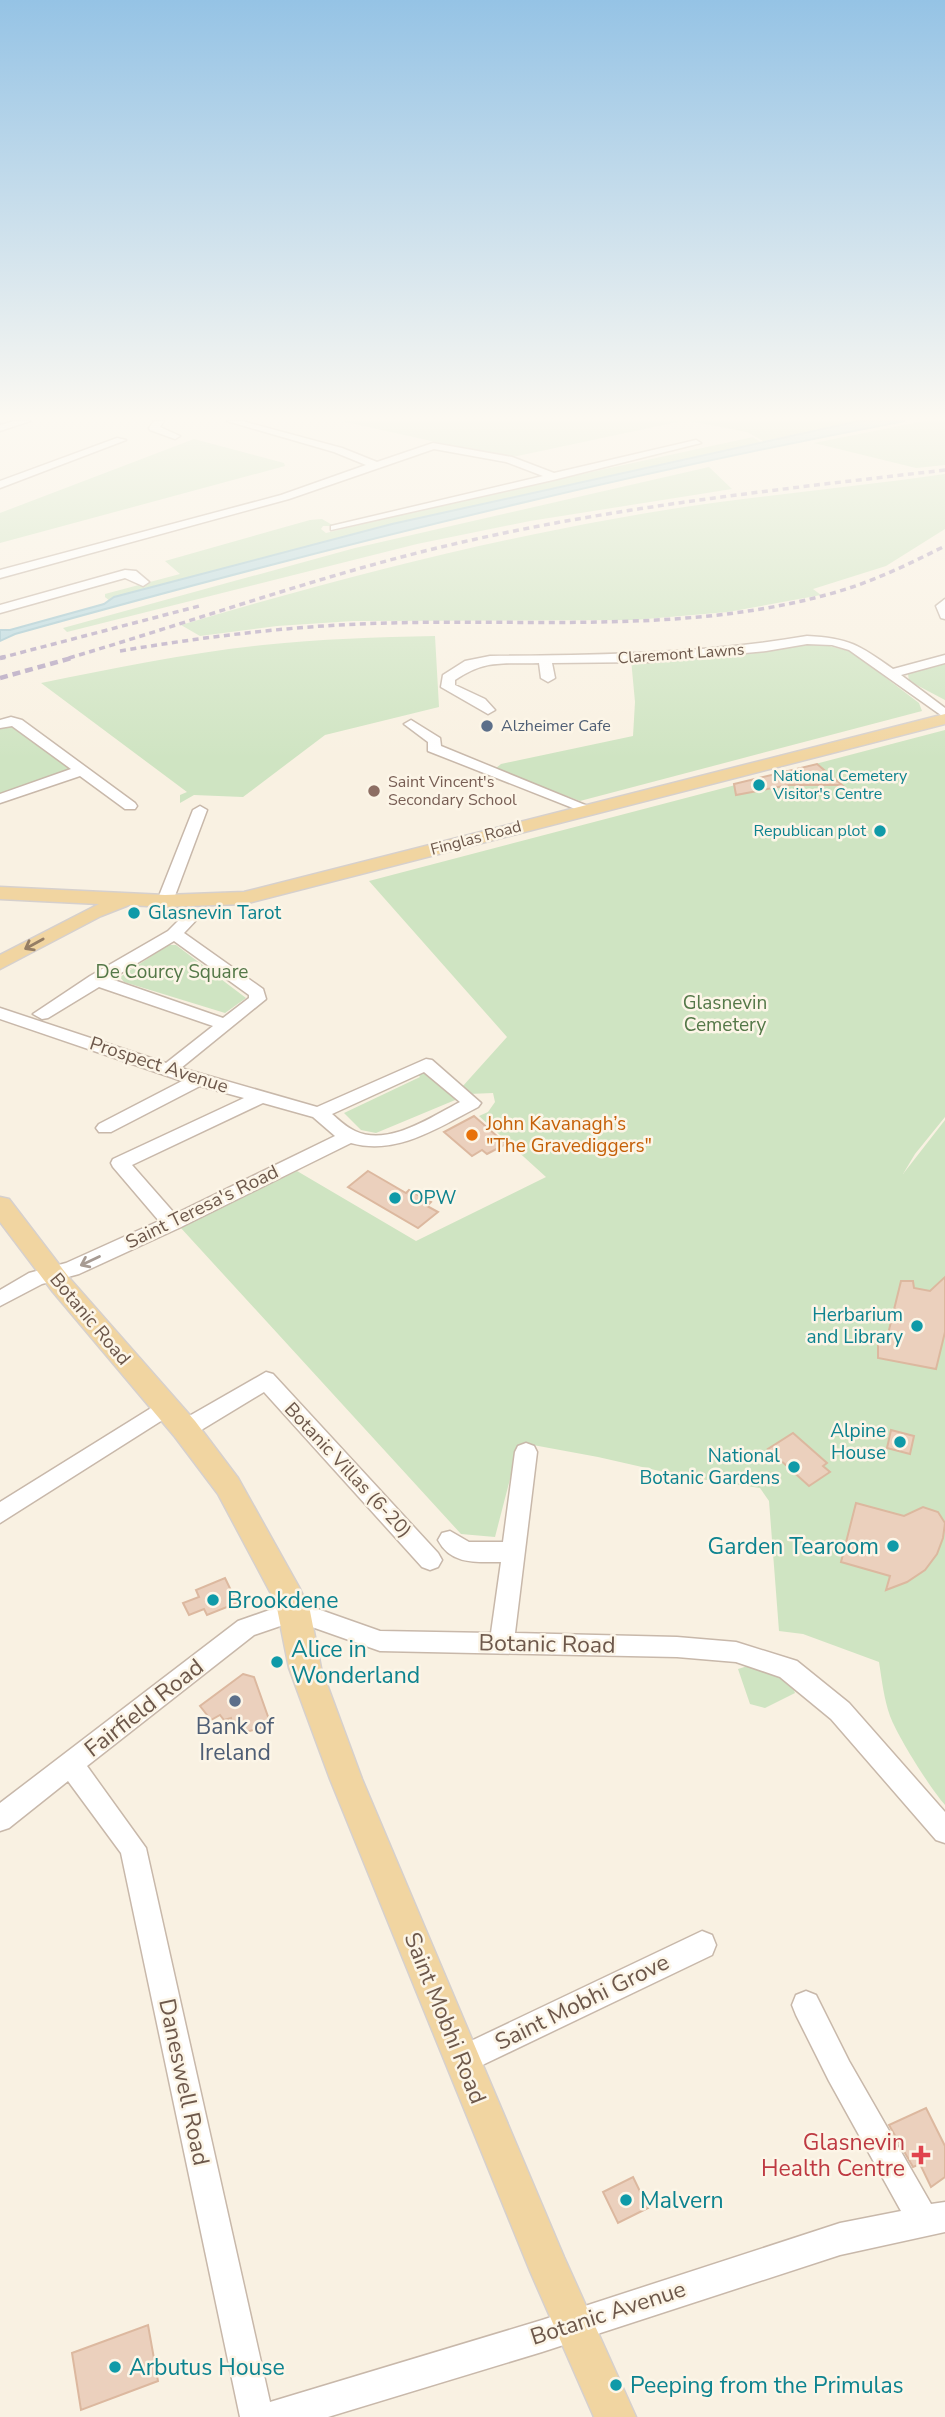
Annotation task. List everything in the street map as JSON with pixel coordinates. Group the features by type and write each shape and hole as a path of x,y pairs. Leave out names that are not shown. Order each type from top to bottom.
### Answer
{"main road":[{"name":"Finglas Road","path":"0,893 133,900 227,901 275,893 588,809 945,719"},
{"path":"65,895 76,906 67,926"},
{"path":"0,963 94,912 133,900"},
{"name":"Botanic Road","path":"0,1205 52,1274 164,1408 185,1429 229,1486 296,1611"},
{"name":"Saint Mobhi Road","path":"296,1611 305,1668 346,1779 462,2060 615,2417"}],"street":[{"path":"0,574 149,534"},
{"path":"3,614 125,573 144,582"},
{"path":"59,593 69,601 79,599"},
{"path":"945,603 942,606 945,615"},
{"name":"Claremont Lawns","path":"488,709 480,702 448,687 448,678 462,668 490,660 671,657 820,640 854,647 945,714"},
{"path":"545,659 548,678"},
{"path":"891,674 945,659"},
{"path":"0,724 11,721 17,723 130,806"},
{"path":"411,724 435,741 433,748 588,809"},
{"path":"0,799 80,771"},
{"path":"166,901 200,810"},
{"path":"41,1014 174,934 192,915"},
{"path":"168,1070 258,999 257,993 174,934"},
{"path":"96,980 223,1024"},
{"name":"Prospect Avenue","path":"0,1013 198,1080 319,1112"},
{"path":"426,1064 472,1103 402,1137 361,1139 350,1136 319,1112 426,1064"},
{"path":"105,1128 198,1080"},
{"path":"172,1223 120,1163 259,1098"},
{"name":"Saint Teresa's Road","path":"0,1299 36,1278 72,1269 350,1136"},
{"name":"Botanic Villas (6-20)","path":"185,1429 266,1380 430,1560"},
{"path":"0,1514 164,1408"},
{"path":"502,1645 526,1452"},
{"path":"450,1539 464,1552 512,1552"},
{"name":"Botanic Road","path":"296,1611 380,1641 690,1648 736,1652 789,1669 840,1711 945,1831"},
{"name":"Fairfield Road","path":"0,1819 246,1628 296,1611"},
{"name":"Daneswell Road","path":"71,1765 133,1848 257,2417"},
{"name":"Saint Mobhi Grove","path":"462,2060 702,1945"},
{"path":"806,2005 839,2071 934,2218"},
{"name":"Botanic Avenue","path":"273,2417 329,2409 840,2239 934,2218"}],"green space":[{"path":"0,534 34,534 0,543"},
{"path":"261,534 356,534 110,601 105,597 105,594 180,574 165,561"},
{"path":"417,534 467,534 67,632 63,628 355,548"},
{"path":"536,534 937,534 886,566 813,589 821,595 728,612 634,620 353,621 277,626 200,636 181,625 288,594"},
{"path":"435,636 439,707 325,735 243,797 194,795 180,803 180,795 187,792 41,683 235,648 327,640"},
{"path":"807,640 852,652 919,703 922,711 580,801 495,769 501,764 633,736 635,702 631,659"},
{"path":"945,664 945,700 909,681 908,674"},
{"path":"10,724 73,769 0,794 0,728"},
{"name":"Glasnevin Cemetery","path":"945,730 945,1117 915,1154 903,1174 945,1120 945,1805 915,1762 894,1725 886,1703 879,1662 803,1634 779,1631 769,1501 760,1488 686,1477 533,1445 526,1452 518,1448 495,1537 461,1534 180,1227 297,1171 416,1241 546,1177 479,1116 488,1112 495,1102 493,1093 469,1094 462,1087 507,1037 369,881"},
{"name":"De Courcy Square","path":"168,945 176,945 246,998 225,1013 124,982 120,977"},
{"path":"427,1070 460,1098 376,1133 361,1130 344,1113 420,1077 418,1074"},
{"path":"751,1665 790,1681 795,1693 765,1708 750,1704 738,1669"}],"water":[{"path":"355,534 394,534 125,604 15,634 0,641 0,630 10,630 104,604 114,597"}],"building":[{"name":"National Cemetery Visitor's Centre","path":"817,764 842,785 789,785 736,795 734,784"},
{"name":"John Kavanagh’s \"The Gravediggers\"","path":"474,1116 506,1144 487,1154 482,1150 472,1156 444,1132"},
{"name":"OPW","path":"368,1171 406,1193 409,1190 431,1202 427,1206 438,1212 418,1228 348,1187"},
{"name":"Herbarium and Library","path":"945,1277 945,1332 936,1369 878,1358 878,1332 888,1334 901,1281 913,1281 914,1288 930,1291"},
{"name":"Alpine House","path":"891,1430 914,1436 910,1454 887,1448"},
{"path":"793,1433 827,1463 823,1466 830,1472 809,1486 768,1449"},
{"name":"Garden Tearoom","path":"856,1503 904,1516 923,1507 938,1512 945,1523 943,1538 937,1554 925,1570 907,1582 886,1590 890,1576 841,1562"},
{"name":"Brookdene","path":"225,1578 237,1603 207,1615 204,1609 189,1615 183,1603 199,1597 196,1590"},
{"name":"Bank of Ireland","path":"243,1674 254,1677 271,1725 235,1735 231,1718 224,1720 220,1715 211,1720 200,1706"},
{"name":"Glasnevin Health Centre","path":"926,2108 945,2146 945,2177 931,2187 920,2164 913,2167 889,2125"},
{"name":"Malvern","path":"633,2177 648,2208 618,2223 603,2192"},
{"name":"Arbutus House","path":"148,2325 158,2381 81,2410 72,2353"}],"railway":[{"path":"69,658 341,574 502,534"},
{"path":"120,651 220,636 322,626 607,622 716,615 769,608 838,592 945,546"},
{"path":"5,657 0,658 203,605"},
{"path":"0,678 75,657"}],"place":[{"name":"Alzheimer Cafe","path":"487,726"},
{"name":"National Cemetery Visitor's Centre","path":"759,785"},
{"name":"Saint Vincent's Secondary School","path":"374,791"},
{"name":"Republican plot","path":"880,831"},
{"name":"Glasnevin Tarot","path":"134,913"},
{"name":"John Kavanagh’s \"The Gravediggers\"","path":"472,1135"},
{"name":"OPW","path":"395,1198"},
{"name":"Herbarium and Library","path":"917,1326"},
{"name":"Alpine House","path":"900,1442"},
{"name":"National Botanic Gardens","path":"794,1467"},
{"name":"Garden Tearoom","path":"893,1546"},
{"name":"Brookdene","path":"213,1600"},
{"name":"Alice in Wonderland","path":"277,1662"},
{"name":"Bank of Ireland","path":"235,1701"},
{"name":"Glasnevin Health Centre","path":"921,2155"},
{"name":"Malvern","path":"626,2200"},
{"name":"Arbutus House","path":"115,2367"},
{"name":"Peeping from the Primulas","path":"616,2385"}]}
